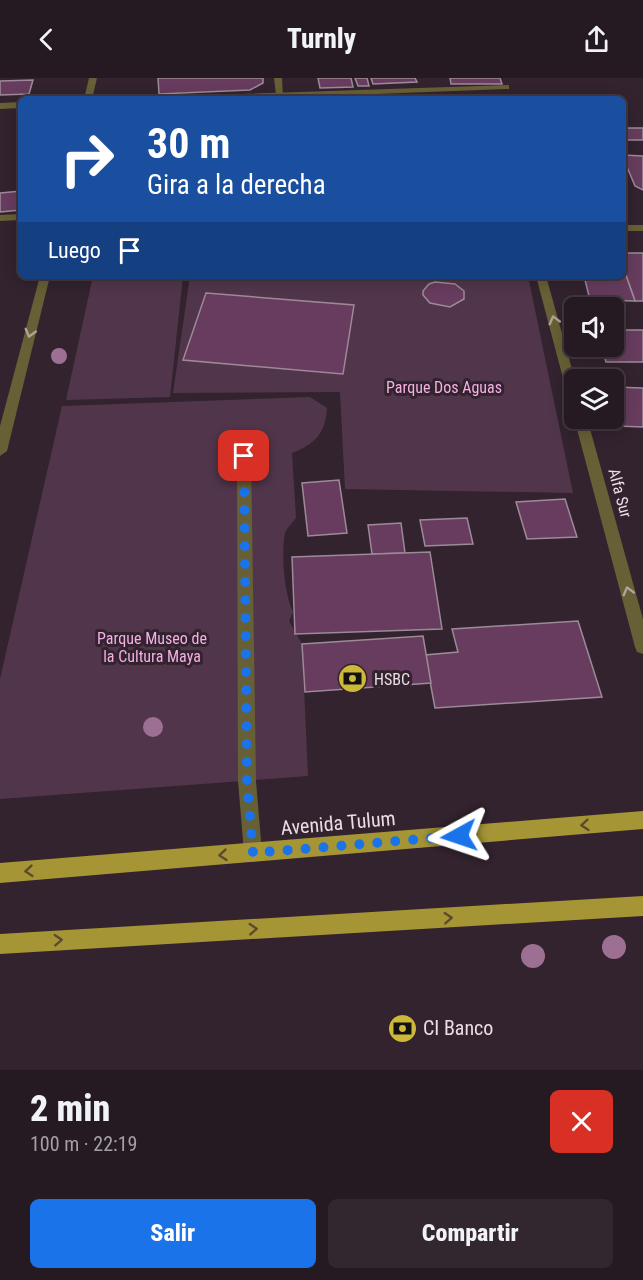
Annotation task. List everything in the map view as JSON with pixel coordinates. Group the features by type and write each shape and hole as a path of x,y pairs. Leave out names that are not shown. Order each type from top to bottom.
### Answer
{"main road":[{"name":"Avenida Tulum","path":"0,873 643,820"},
{"path":"0,944 643,906"}],"street":[{"path":"89,96 93,78"},
{"path":"278,78 280,95"},
{"path":"255,96 505,82"},
{"path":"0,106 18,105"},
{"path":"0,218 18,217"},
{"path":"626,228 643,228"},
{"path":"0,451 3,428 44,279"},
{"path":"543,279 567,369"},
{"name":"Alfa Sur","path":"583,429 643,647"},
{"path":"244,456 247,781 253,853"}],"green space":[{"path":"92,279 183,279 170,397 66,400"},
{"name":"Parque Dos Aguas","path":"190,279 529,279 573,493 345,489 340,392 173,393"},
{"name":"Parque Museo de la Cultura Maya","path":"310,397 327,408 326,417 317,437 307,446 292,453 296,518 285,533 283,552 285,584 293,612 289,621 302,644 308,776 0,799 0,679 62,406"}],"building":[{"path":"158,78 263,78 263,83 250,90 159,94"},
{"path":"318,78 351,78 353,87 320,88"},
{"path":"355,78 367,78 369,86 358,86"},
{"path":"371,78 415,78 417,82 373,84"},
{"path":"450,78 500,78 502,84 451,84"},
{"path":"33,80 29,94 0,95 0,81"},
{"path":"626,128 643,128 643,140 626,140"},
{"path":"626,155 643,156 643,190 635,186 626,165"},
{"path":"18,191 18,210 0,212 0,193"},
{"path":"626,253 643,253 643,301 635,301 626,275"},
{"path":"626,275 635,301 624,301 624,297 589,297 585,279 626,279"},
{"path":"435,282 455,284 464,291 464,299 450,307 430,303 423,295 423,291 429,284"},
{"path":"206,293 354,305 343,374 183,360"},
{"path":"624,330 643,330 643,362 606,362 604,357 624,357"},
{"path":"624,387 643,388 643,427 624,426"},
{"path":"339,480 347,533 308,536 302,483"},
{"path":"565,499 577,537 527,539 516,502"},
{"path":"467,518 473,544 425,546 420,520"},
{"path":"401,523 405,553 372,554 368,525"},
{"path":"430,552 442,629 295,634 292,557"},
{"path":"578,621 602,697 435,708 425,655 458,652 452,629"},
{"path":"423,636 431,683 305,692 302,644"}],"place":[{"name":"HSBC","path":"353,679"},
{"name":"CI Banco","path":"402,1028"}],"route":[{"path":"244,456 247,781 253,853 459,836"}]}
